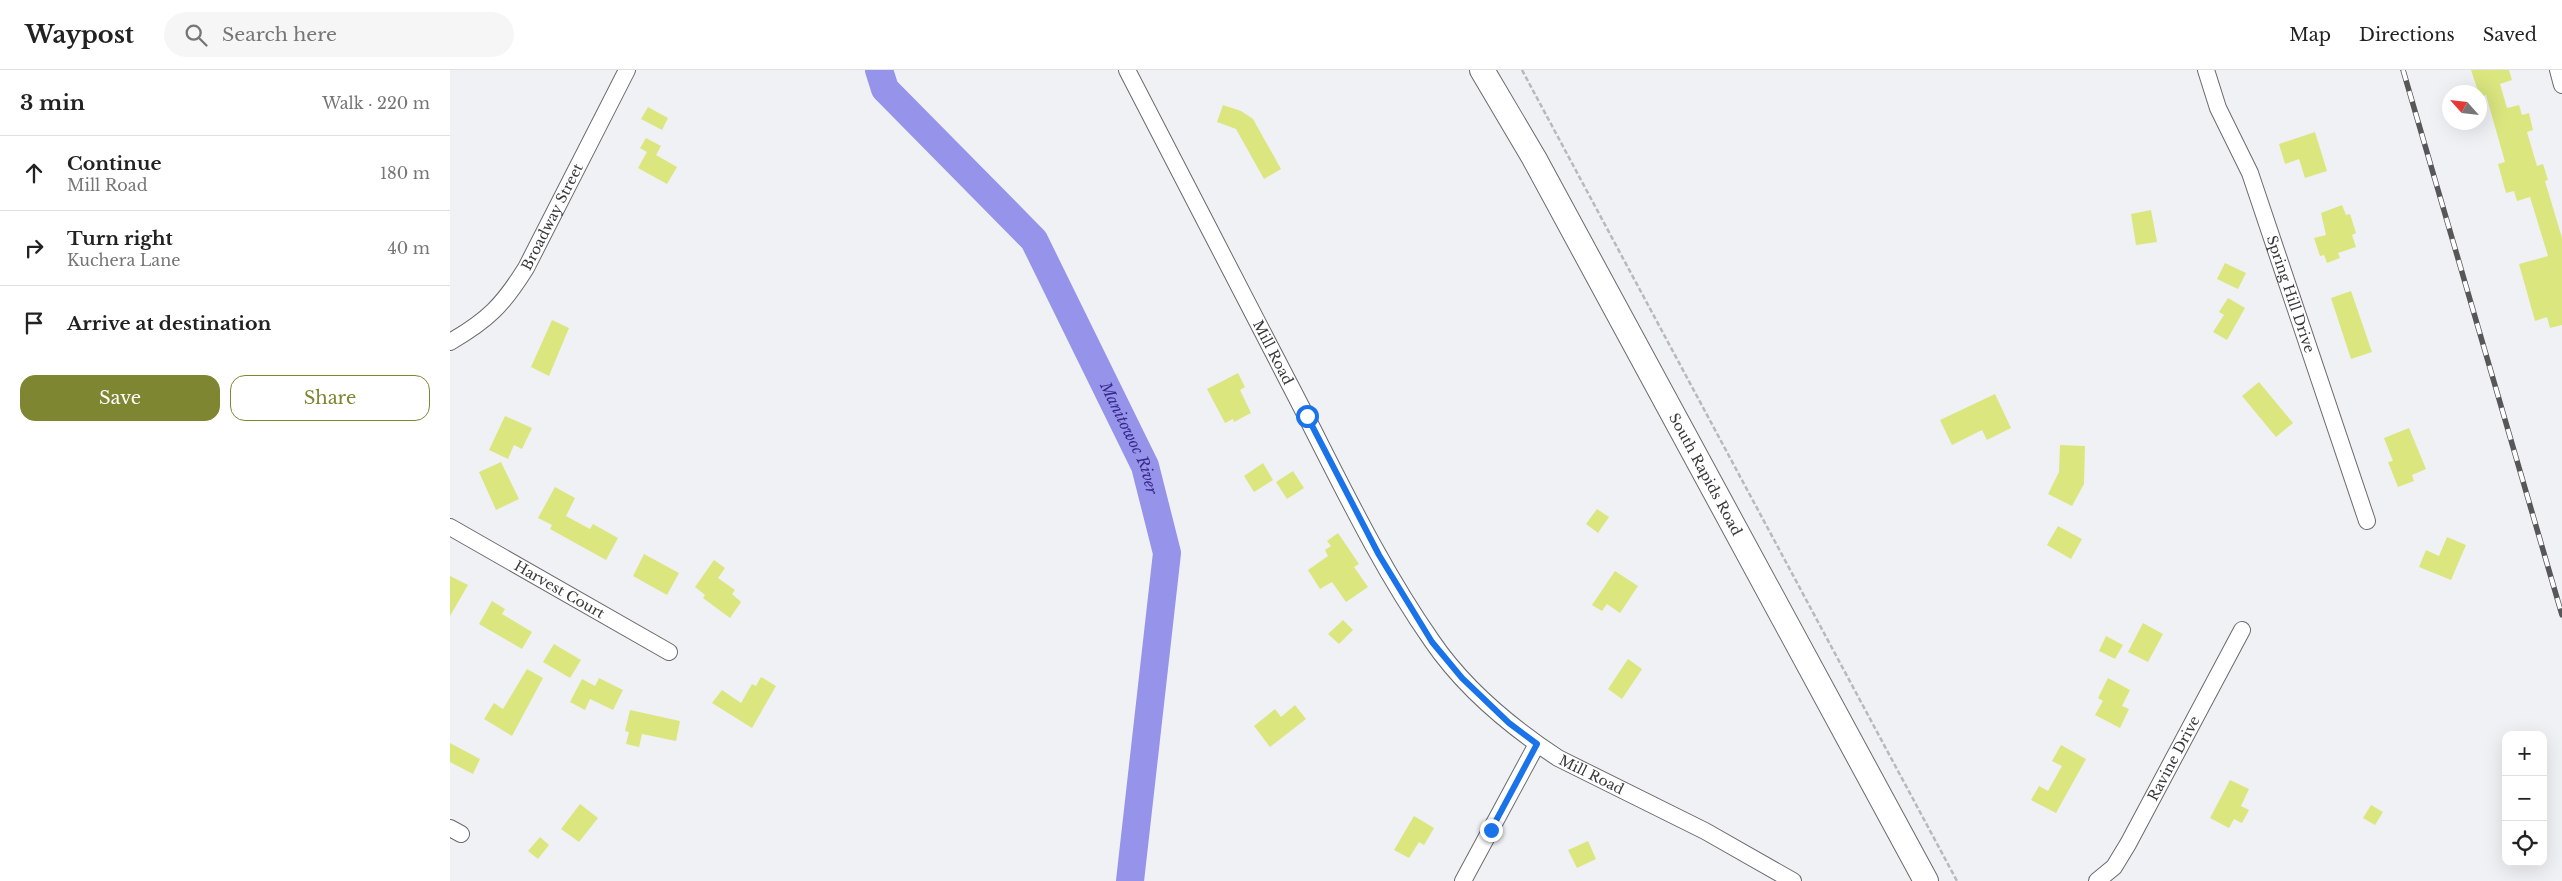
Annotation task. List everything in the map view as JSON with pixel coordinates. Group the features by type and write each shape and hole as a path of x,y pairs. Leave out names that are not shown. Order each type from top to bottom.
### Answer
{"main road":[{"name":"South Rapids Road","path":"1482,70 1534,158 1926,881"}],"street":[{"name":"Broadway Street","path":"450,342 480,324 508,296 526,268 627,70"},
{"name":"Mill Road","path":"1127,70 1379,555 1432,642 1462,678 1509,723 1558,758 1705,831 1793,881"},
{"name":"Spring Hill Drive","path":"2206,70 2218,108 2250,173 2367,521"},
{"path":"2558,70 2562,85"},
{"name":"Harvest Court","path":"450,527 669,652"},
{"name":"Ravine Drive","path":"2097,881 2114,867 2128,844 2242,630"},
{"path":"1464,881 1537,744"}],"path":[{"path":"1522,70 1957,881"}],"building":[{"path":"2471,70 2509,70 2512,80 2500,84 2507,108 2519,105 2522,115 2529,113 2533,130 2527,132 2537,166 2543,164 2548,180 2545,181 2562,238 2562,325 2550,328 2547,317 2535,321 2519,264 2548,256 2530,197 2517,201 2514,191 2506,193 2498,164 2505,162 2487,99 2487,85 2476,85"},
{"path":"1223,105 1241,111 1253,119 1281,169 1264,179 1236,129 1217,122"},
{"path":"648,107 668,118 662,130 641,119"},
{"path":"2315,132 2327,171 2305,178 2299,159 2285,164 2279,144"},
{"path":"646,138 661,146 656,155 677,167 667,184 638,168 647,152 640,148"},
{"path":"2342,205 2346,215 2350,214 2356,233 2352,235 2356,247 2338,253 2340,258 2327,263 2324,255 2320,256 2314,238 2326,235 2321,213"},
{"path":"2151,210 2157,242 2136,245 2131,214"},
{"path":"2225,263 2246,273 2238,289 2217,279"},
{"path":"2351,291 2372,352 2351,359 2331,298"},
{"path":"2228,298 2245,308 2227,340 2213,332 2224,315 2219,312"},
{"path":"552,320 569,328 549,376 531,367"},
{"path":"1238,373 1245,387 1240,390 1251,413 1234,422 1233,419 1225,423 1207,389"},
{"path":"2259,382 2293,423 2276,437 2242,396"},
{"path":"1995,394 2011,428 1987,440 1982,430 1952,445 1940,420"},
{"path":"505,416 532,428 522,449 514,445 508,459 489,450"},
{"path":"2409,428 2426,469 2412,475 2414,481 2398,487 2388,462 2393,461 2384,438"},
{"path":"2060,445 2085,446 2084,484 2072,506 2048,494 2059,472"},
{"path":"501,462 519,499 496,510 479,472"},
{"path":"1263,463 1273,480 1254,492 1244,476"},
{"path":"1293,471 1304,488 1287,499 1276,482"},
{"path":"555,487 575,498 566,516 590,529 593,524 618,538 606,560 550,529 552,525 538,518"},
{"path":"1597,509 1609,517 1598,533 1586,524"},
{"path":"2058,526 2082,539 2071,559 2047,545"},
{"path":"1338,533 1359,564 1354,567 1368,587 1346,602 1332,582 1320,589 1308,570 1328,556 1325,550 1331,546 1327,541"},
{"path":"2447,537 2466,545 2451,580 2419,567 2426,550 2439,556"},
{"path":"644,554 679,573 667,595 633,576"},
{"path":"714,560 725,568 718,578 735,590 732,594 741,602 730,618 703,598 705,595 695,587"},
{"path":"1615,571 1638,586 1620,613 1607,604 1602,611 1592,605"},
{"path":"450,576 468,585 450,616"},
{"path":"492,601 505,609 502,614 532,632 522,649 479,624"},
{"path":"1343,620 1353,630 1339,644 1328,634"},
{"path":"2143,623 2163,634 2148,662 2128,652"},
{"path":"2106,636 2123,645 2115,659 2099,651"},
{"path":"554,644 581,660 570,678 543,662"},
{"path":"1628,659 1642,669 1622,699 1608,689"},
{"path":"527,669 543,678 512,736 484,719 494,703 503,709"},
{"path":"761,677 776,686 752,728 712,703 722,690 741,703 752,684 756,686"},
{"path":"599,678 623,690 613,710 590,699 585,710 570,702 582,679 595,686"},
{"path":"2108,678 2130,690 2122,706 2129,709 2120,728 2095,715 2103,701 2098,698"},
{"path":"1295,705 1306,719 1270,747 1254,726 1275,709 1281,717"},
{"path":"630,710 680,721 676,741 642,734 639,747 626,744 629,732 625,731"},
{"path":"450,743 480,759 473,774 450,762"},
{"path":"2061,745 2086,759 2056,813 2031,800 2039,786 2048,791 2062,766 2052,761"},
{"path":"2230,780 2249,789 2241,806 2249,810 2242,823 2234,819 2229,828 2210,818"},
{"path":"580,804 598,818 579,842 561,829"},
{"path":"2371,805 2383,812 2375,825 2363,818"},
{"path":"1414,816 1434,828 1424,845 1419,842 1409,858 1394,850"},
{"path":"540,837 549,845 538,859 528,851"},
{"path":"1588,841 1596,859 1577,868 1568,850"}],"waterway":[{"name":"Manitowoc River","path":"879,70 885,89 1034,240 1145,466 1167,553 1130,881"}],"railway":[{"path":"2403,70 2562,615"}],"route":[{"path":"1307,416 1379,555 1432,642 1462,678 1509,723 1537,744 1491,830"}]}
